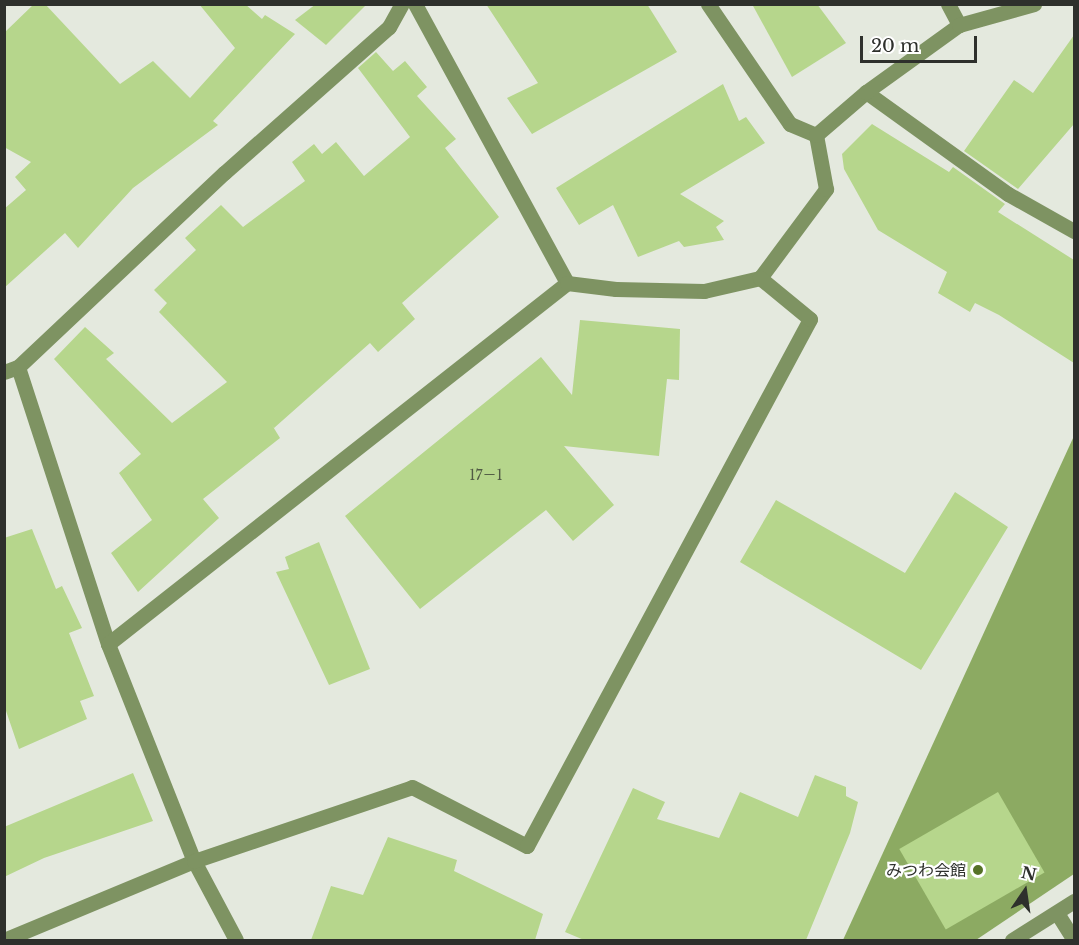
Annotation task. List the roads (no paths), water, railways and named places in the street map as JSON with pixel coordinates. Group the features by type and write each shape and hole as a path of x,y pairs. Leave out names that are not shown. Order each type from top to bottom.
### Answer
{"street":[{"path":"236,940 194,861 108,644 11,370 224,173 389,27 402,4"},
{"path":"415,4 567,283"},
{"path":"708,4 790,124 816,135"},
{"path":"948,4 959,25"},
{"path":"816,135 866,92 959,25 1034,4"},
{"path":"866,92 1008,194 1074,231"},
{"path":"108,644 567,283 616,289 704,291 760,278 826,189 816,135"},
{"path":"4,940 194,861 412,787 527,846 810,319 760,278"},
{"path":"1012,940 1074,901"},
{"path":"1057,913 1074,940"}],"place":[{"name":"みつわ会館","path":"978,870"}]}
